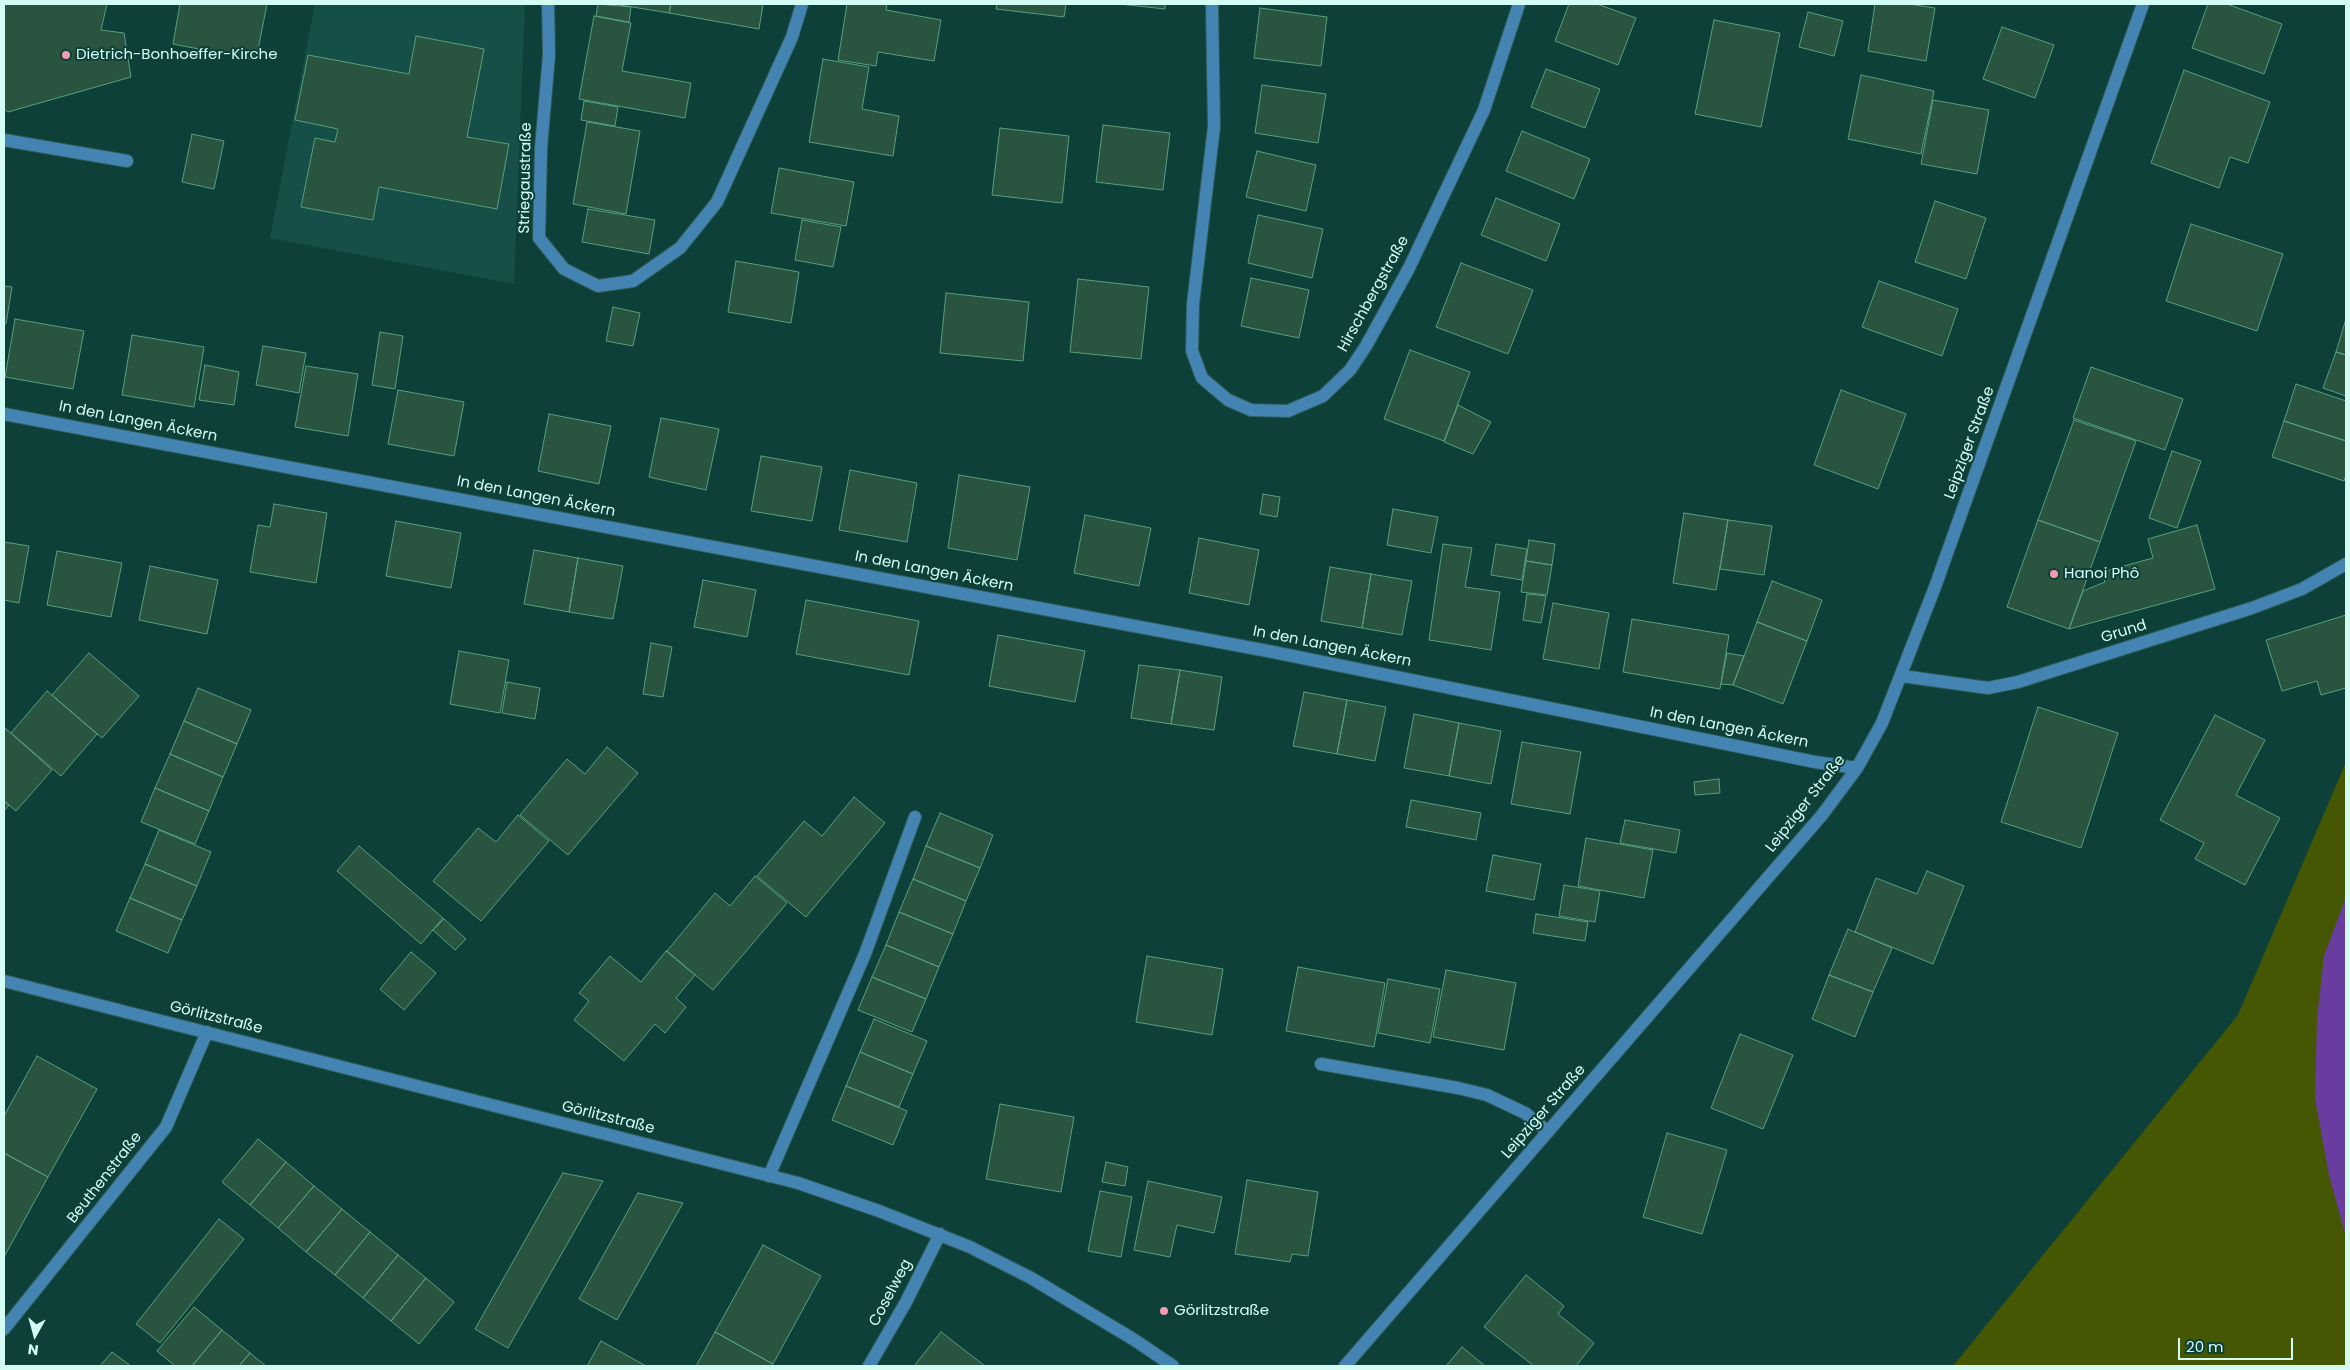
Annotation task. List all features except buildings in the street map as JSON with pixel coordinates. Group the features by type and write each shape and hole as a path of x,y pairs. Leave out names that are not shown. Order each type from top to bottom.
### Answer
{"street":[{"name":"Striegaustraße","path":"548,4 549,55 541,148 539,238 564,269 598,286 634,281 680,248 717,202 788,46 802,4"},
{"name":"Hirschbergstraße","path":"1212,4 1214,127 1193,304 1192,351 1202,378 1228,400 1251,410 1288,411 1323,396 1350,370 1384,315 1428,229 1484,110 1519,4"},
{"name":"Leipziger Straße","path":"1345,1366 1822,815 1857,768 1882,723 1902,676 2143,4"},
{"path":"4,140 127,161"},
{"name":"In den Langen Äckern","path":"4,414 1254,648 1816,762 1857,768"},
{"name":"Grund","path":"1902,676 1988,688 2018,682 2252,608 2302,589 2346,564"},
{"path":"768,1176 865,954 915,817"},
{"name":"Görlitzstraße","path":"4,981 768,1176 861,1204 940,1234 1031,1278 1133,1339 1174,1366"},
{"name":"Beuthenstraße","path":"4,1329 166,1127 207,1032"},
{"path":"1321,1064 1458,1088 1487,1095 1524,1113 1548,1132"},
{"name":"Coselweg","path":"869,1366 906,1302 940,1234"}],"shaded area":[{"path":"315,4 525,4 514,284 270,238"},
{"path":"2346,897 2346,1237 2329,1175 2315,1099 2317,1019 2324,956"}],"green space":[{"path":"2346,762 2346,1366 1953,1366 2238,1015"}],"place":[{"name":"Dietrich-Bonhoeffer-Kirche","path":"66,55"},
{"name":"Hanoi Phô","path":"2054,574"},
{"name":"Görlitzstraße","path":"1164,1311"}]}
